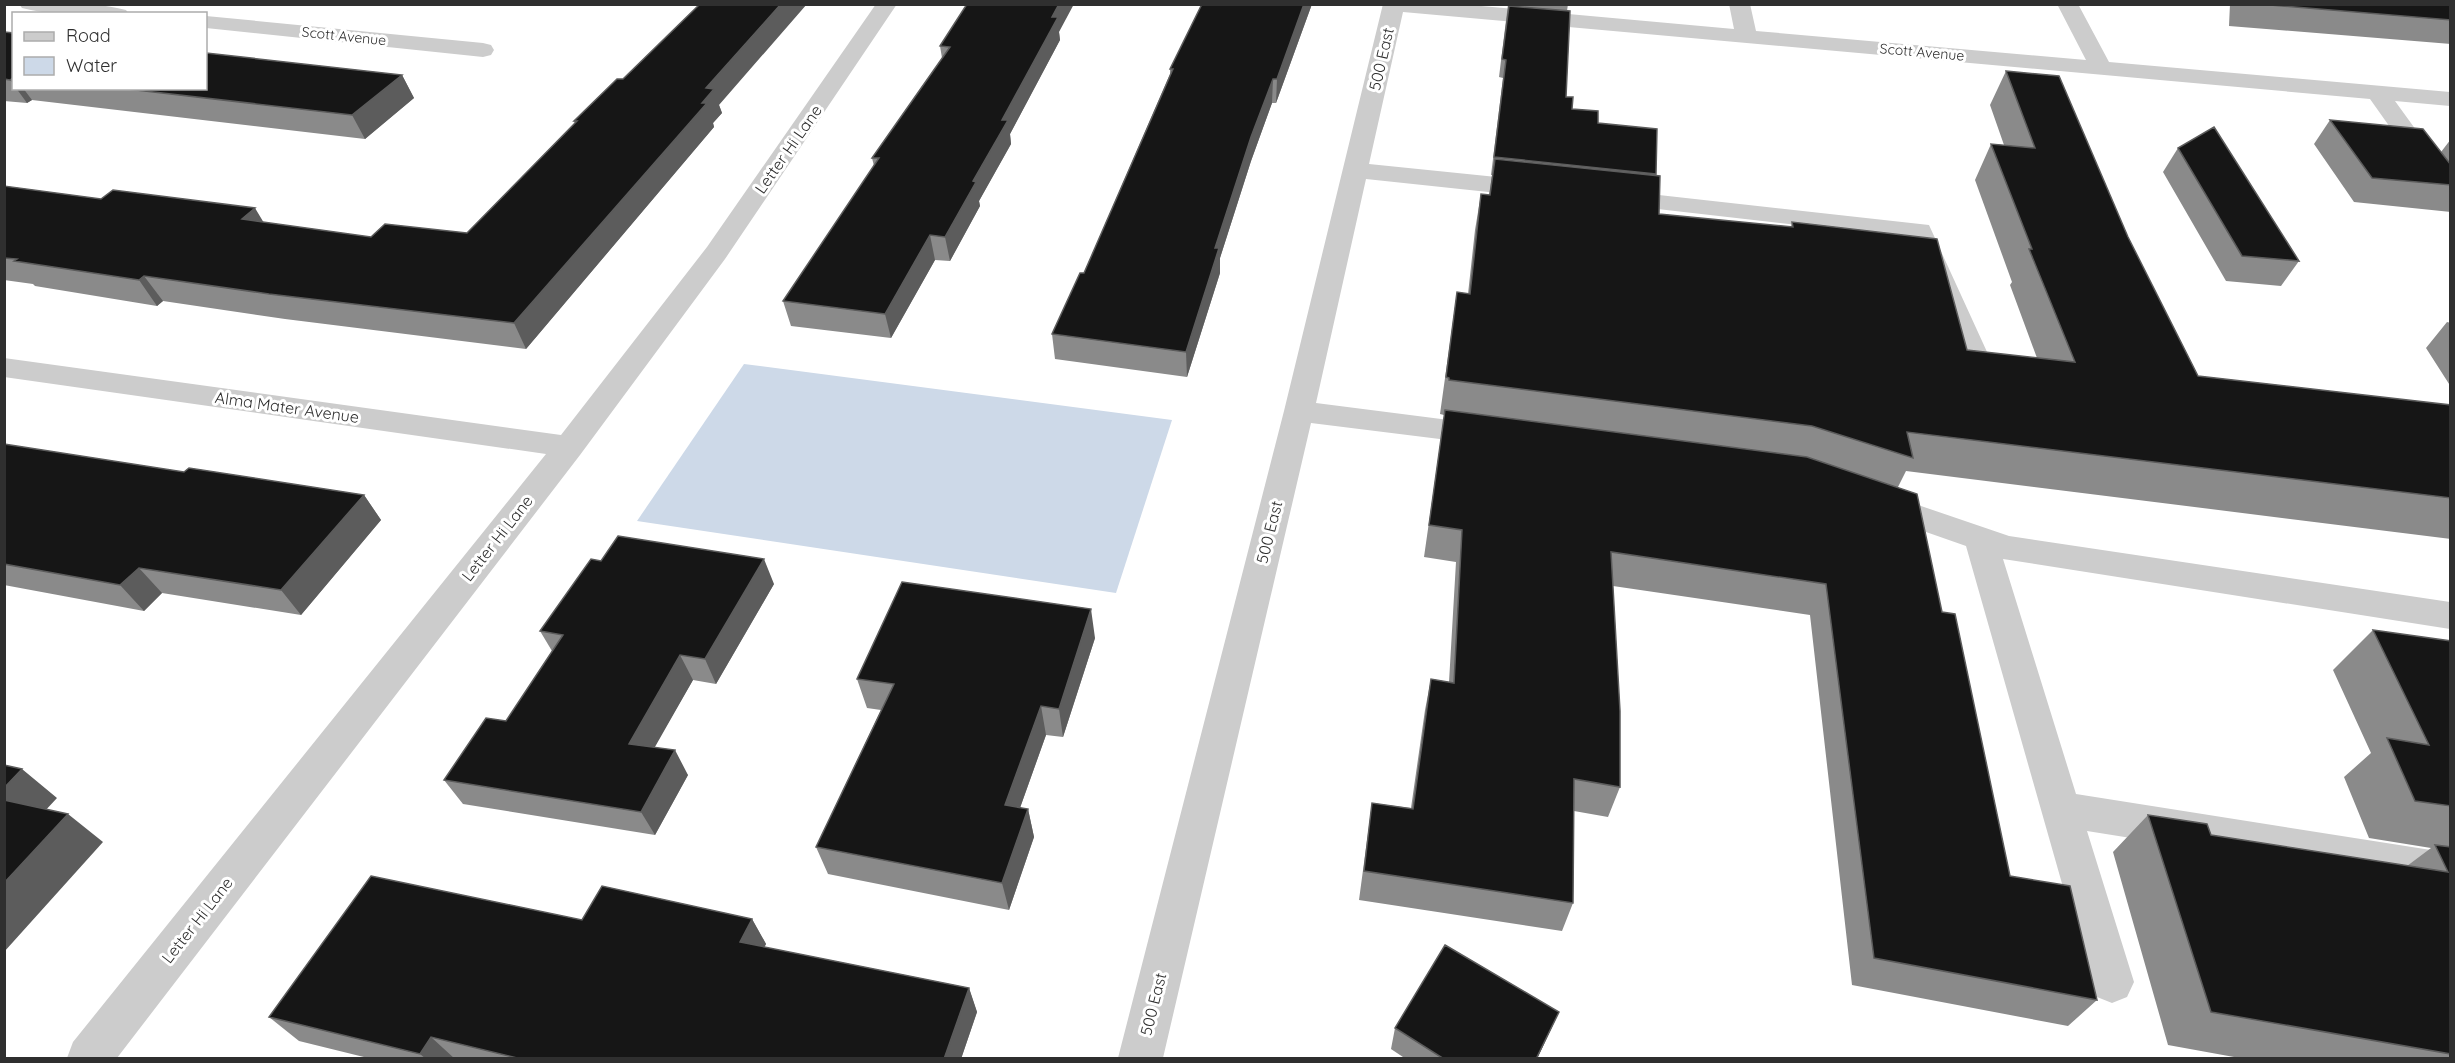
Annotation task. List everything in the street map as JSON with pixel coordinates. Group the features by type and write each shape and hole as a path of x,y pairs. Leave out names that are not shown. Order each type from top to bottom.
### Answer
{"street":[{"path":"29,4 101,12"},
{"name":"Letter Hi Lane","path":"89,1059 569,447 716,253 887,4"},
{"path":"1739,4 1746,36"},
{"path":"2067,4 2101,68"},
{"name":"Scott Avenue","path":"1394,5 2451,99"},
{"name":"500 East","path":"1140,1059 1299,411 1394,5"},
{"name":"Scott Avenue","path":"207,22 483,50"},
{"path":"2378,92 2451,194"},
{"path":"1355,170 1556,192"},
{"path":"1592,195 1920,231 1978,365"},
{"name":"Alma Mater Avenue","path":"4,367 569,447"},
{"path":"1299,411 1522,440"},
{"path":"1850,494 2007,548 2451,615"},
{"path":"1980,539 2112,982"},
{"path":"2060,809 2451,871"}],"water":[{"path":"744,364 1172,420 1116,593 637,521"}],"building":[{"path":"700,4 781,4 706,88 714,89 702,103 707,103 514,323 269,294 144,276 139,280 4,258 4,186 101,199 113,190 255,208 242,219 371,237 385,224 467,233 577,121 574,121 617,79 623,79"},
{"path":"967,4 1059,4 1052,17 1058,17 1002,120 1008,120 973,181 976,182 945,237 930,235 885,314 783,301 879,158 872,158 950,47 940,46"},
{"path":"1202,4 1304,4 1277,79 1273,79 1251,137 1215,248 1219,248 1186,352 1052,334 1080,273 1084,273 1173,69 1170,69"},
{"path":"2258,4 2451,4 2451,20"},
{"path":"1509,6 1570,11 1566,97 1573,97 1572,109 1598,111 1598,123 1657,129 1656,174 1494,157 1506,60 1502,59"},
{"path":"4,32 12,33 12,78 4,79"},
{"path":"207,53 402,75 352,115 136,90 207,90"},
{"path":"2006,71 2059,76 2128,237 2198,376 2451,405 2451,498 1907,432 1913,458 1812,426 1449,380 1446,377 1457,292 1470,294 1481,194 1490,195 1495,159 1660,176 1659,214 1793,227 1792,222 1937,239 1967,350 2075,362 2029,249 2032,249 1991,144 2035,148"},
{"path":"2330,120 2423,129 2451,165 2451,185 2372,178"},
{"path":"2214,127 2299,261 2242,256 2178,148"},
{"path":"1445,410 1807,457 1917,494 1942,612 1955,614 2010,876 2070,886 2097,1000 1874,958 1826,584 1611,552 1620,711 1620,787 1574,779 1573,903 1364,871 1372,803 1413,809 1431,679 1454,683 1462,530 1429,525"},
{"path":"4,444 184,472 189,468 364,495 281,590 139,568 120,585 4,564"},
{"path":"618,536 764,559 705,659 680,655 629,744 675,750 641,812 444,780 486,718 506,721 563,635 540,631 591,559 601,561"},
{"path":"902,582 1091,609 1059,709 1041,706 1005,805 1028,809 1002,883 816,847 894,684 857,679"},
{"path":"2373,630 2451,641 2451,806 2415,801 2387,738 2429,745"},
{"path":"4,765 22,769 4,788"},
{"path":"4,800 68,814 4,883"},
{"path":"2148,815 2207,824 2211,835 2448,872 2435,845 2451,847 2451,1054 2211,1012"},
{"path":"371,876 582,920 602,886 752,919 740,942 969,988 944,1059 521,1059 431,1037 420,1054 269,1017"},
{"path":"1445,945 1559,1012 1536,1059 1444,1059 1395,1028"}]}
